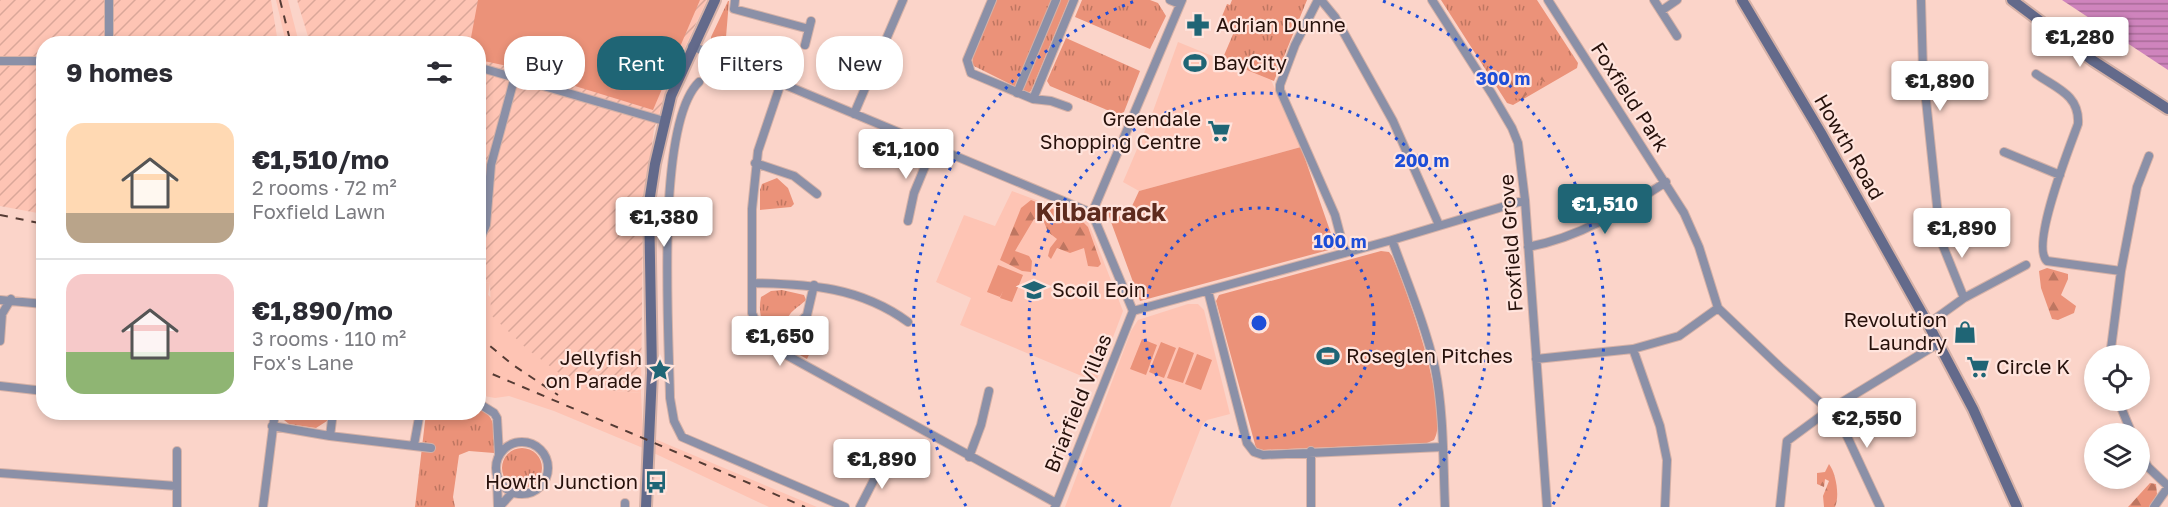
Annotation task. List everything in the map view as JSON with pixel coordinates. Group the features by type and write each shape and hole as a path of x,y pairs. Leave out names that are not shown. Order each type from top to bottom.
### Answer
{"main road":[{"path":"646,507 652,375 649,229 655,164 664,121 692,46 715,0"},
{"name":"Howth Road","path":"1742,0 1821,133 1939,343 1973,409 2017,507"},
{"path":"2012,0 2092,60 2168,109"}],"street":[{"path":"109,0 109,36"},
{"path":"735,0 734,9 810,25 805,45"},
{"path":"854,114 903,0"},
{"path":"992,0 969,53 967,66 977,76 1017,93 1068,107"},
{"path":"1017,93 1057,0 1073,3 1033,99"},
{"path":"1092,213 1181,2 1170,0"},
{"path":"1345,253 1335,215 1280,85 1295,45 1319,0 1335,17 1393,121 1438,225"},
{"name":"Foxfield Grove","path":"1432,0 1512,128 1521,159 1547,507"},
{"name":"Foxfield Park","path":"1548,0 1684,213 1699,247 1718,308 1839,419 1880,507"},
{"path":"1654,0 1677,36"},
{"path":"1661,11 1677,0"},
{"path":"1921,0 1923,71 1941,242 1964,298"},
{"path":"692,46 698,48"},
{"path":"0,61 36,61"},
{"path":"486,69 504,73"},
{"path":"2036,74 2071,96 2079,112 2078,124 2060,175 2045,229 2041,250 2043,257 2052,264 2121,271"},
{"path":"698,83 689,93 676,134 670,167 668,229 670,398 674,421 682,437 845,507"},
{"path":"486,225 491,165 511,90"},
{"path":"561,90 664,121"},
{"path":"779,90 755,163 752,208 752,313 764,340 786,355 1055,505"},
{"path":"797,90 1092,213 1133,311 1392,240 1525,200"},
{"path":"908,221 914,193 933,147"},
{"path":"2004,152 2060,175"},
{"path":"2111,345 2121,271 2138,187 2149,156"},
{"path":"755,163 794,176 816,194"},
{"path":"1528,247 1559,241 1583,232 1666,182"},
{"path":"649,229 668,229"},
{"path":"1392,240 1413,296 1435,368 1445,507"},
{"path":"1928,324 1964,298 2026,265"},
{"path":"753,283 814,285 838,289 889,310 908,322"},
{"path":"798,323 807,315 814,285"},
{"path":"1208,291 1250,448 1263,455 1311,451 1442,447"},
{"path":"0,341 2,314 11,299"},
{"path":"0,300 11,299 36,303"},
{"path":"1536,359 1633,349 1679,336 1718,308"},
{"name":"Briarfield Villas","path":"1055,505 1133,311"},
{"path":"1780,507 1787,441 1829,410 1939,343"},
{"path":"1633,349 1660,426 1667,460 1665,507"},
{"path":"0,387 36,390"},
{"path":"969,457 981,425 989,392"},
{"path":"486,408 494,413 496,418 499,455 496,473 498,506 512,493"},
{"path":"262,507 273,420"},
{"path":"330,436 332,420"},
{"path":"414,445 419,420"},
{"path":"272,426 330,436 431,448"},
{"path":"496,473 504,488 520,495 537,490 548,477 548,460 537,446 521,441 511,444 499,455"},
{"path":"177,451 177,507"},
{"path":"1311,451 1311,507"},
{"path":"860,507 882,464"},
{"path":"2150,469 2168,487 2154,507"},
{"path":"0,473 177,486"}],"shaded area":[{"path":"0,0 271,0 277,36 36,36 36,213 0,206"},
{"path":"276,0 288,0 297,36 284,36"},
{"path":"297,0 707,0 686,45 686,36 597,36 597,90 666,90 654,129 643,217 641,393 589,389 567,379 527,349 491,315 490,283 486,282 486,36 308,36"},
{"path":"2062,0 2168,0 2168,70"},
{"name":"Greendale Shopping Centre","path":"1178,42 1271,80 1301,147 1139,191 1123,182 1152,114"},
{"name":"Scoil Eoin","path":"1012,191 1087,219 1123,311 1096,382 960,325 971,298 936,282 964,215 995,226"},
{"path":"486,282 490,283 488,295 589,389 641,393 643,434 817,507 769,507 643,448 554,411 509,396 495,398 486,396"},
{"path":"1188,304 1198,304 1204,310 1230,414 1207,420 1202,425 1170,507 1065,507 1131,331 1138,320"}],"green space":[{"path":"478,0 700,0 685,36 597,36 597,90 662,90 653,110 585,89 585,36 504,36 504,65 486,61 486,36 471,36"},
{"path":"996,0 1069,0 1031,91 1028,93 972,65 973,56"},
{"path":"1082,0 1150,0 1158,3 1166,16 1150,49 1075,17"},
{"path":"1232,0 1307,0 1274,81 1222,60 1234,32 1218,26 1227,4 1230,5"},
{"path":"1441,0 1537,0 1578,63 1577,68 1513,105 1507,103"},
{"path":"728,1 729,1 726,36 711,36"},
{"path":"1066,38 1140,71 1124,112 1119,115 1050,86 1047,81"},
{"path":"1540,67 1548,75 1548,79 1545,82 1539,79 1536,86 1522,99 1507,97 1498,85 1510,74 1516,77 1516,80"},
{"path":"1301,147 1336,248 1140,301 1107,211 1126,219 1139,191"},
{"path":"777,178 788,188 794,204 791,207 760,210 762,184"},
{"path":"1031,200 1081,220 1088,227 1101,264 1098,267 1088,266 1084,248 1070,253 1057,248 1051,259 1048,256 1050,248 1057,239 1048,232 1044,222 1034,219 1015,251 1029,256 1032,261 1031,272 1022,271 1000,260 1021,208"},
{"name":"Roseglen Pitches","path":"1381,251 1389,252 1392,256 1425,349 1437,403 1438,425 1434,440 1427,443 1263,450 1256,448 1216,301 1219,295"},
{"path":"998,265 1023,275 1012,302 1000,298 1003,291 1000,297 987,292"},
{"path":"2047,268 2068,274 2061,295 2076,306 2074,313 2058,320 2052,319 2041,288 2039,271"},
{"path":"782,290 804,295 806,300 790,314 786,327 814,344 807,359 772,336 762,319 761,297 771,291"},
{"path":"1142,339 1157,345 1146,375 1130,369"},
{"path":"1161,342 1176,348 1164,378 1149,372"},
{"path":"1179,347 1194,353 1183,383 1167,378"},
{"path":"1197,354 1212,360 1201,390 1185,384"},
{"path":"486,413 494,427 494,453 469,451 459,455 453,497 455,507 415,507 425,420 486,420"},
{"path":"284,420 327,420 316,428 289,424"},
{"path":"522,448 530,449 536,454 541,460 541,476 536,482 530,487 522,488 514,487 508,482 503,476 502,468 503,460 508,454 514,449"},
{"path":"1829,464 1834,473 1836,485 1835,507 1824,507 1823,496 1829,481 1825,479 1824,487 1817,484 1817,473 1825,472"},
{"path":"2150,483 2156,484 2157,494 2152,504 2154,507 2128,507 2144,489 2150,489"}],"railway":[{"path":"280,0 289,36"},
{"path":"0,215 36,222"},
{"path":"486,343 513,365 558,395"},
{"path":"486,371 805,507"}],"place":[{"name":"Adrian Dunne","path":"1198,25"},
{"name":"BayCity","path":"1195,63"},
{"name":"Greendale Shopping Centre","path":"1219,131"},
{"name":"Scoil Eoin","path":"1034,290"},
{"name":"Revolution Laundry","path":"1965,332"},
{"name":"Roseglen Pitches","path":"1328,356"},
{"name":"Circle K","path":"1978,367"},
{"name":"Jellyfish on Parade","path":"660,370"},
{"name":"Howth Junction","path":"656,482"}],"district":[{"name":"Kilbarrack","path":"1101,212"}]}
